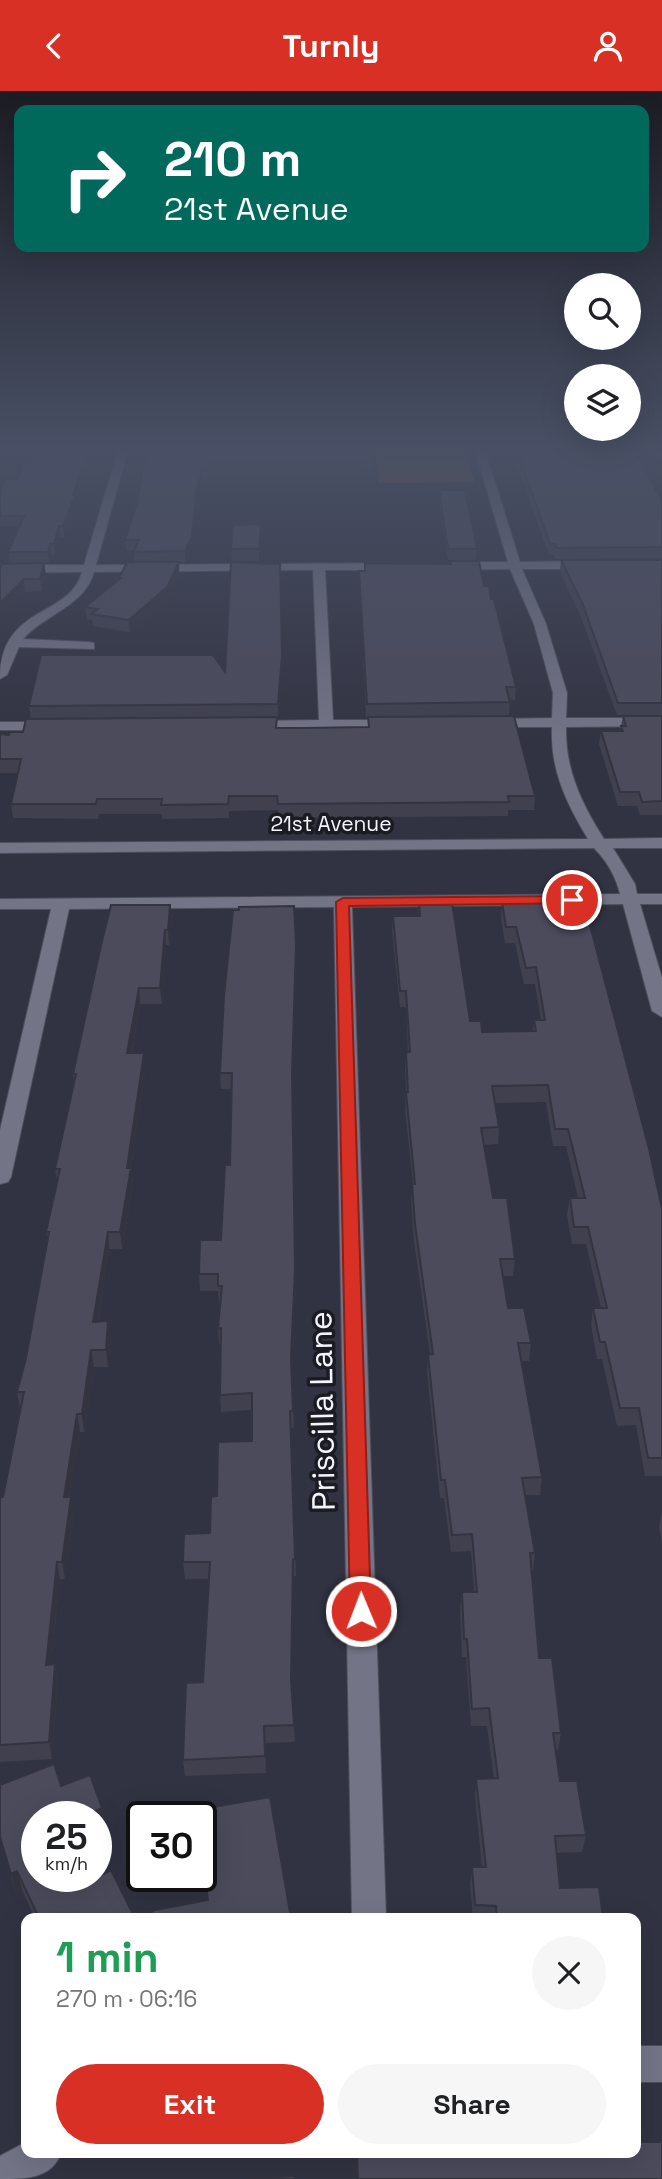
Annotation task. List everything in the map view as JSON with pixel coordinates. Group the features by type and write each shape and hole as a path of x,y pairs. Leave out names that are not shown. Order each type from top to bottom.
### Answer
{"street":[{"path":"0,675 12,643 40,617 78,593 85,584 96,547"},
{"path":"509,547 540,624 560,693 558,750 564,777 579,812 599,844 610,855 626,884 628,900 662,1011"},
{"path":"445,566 609,565"},
{"path":"0,569 403,566"},
{"path":"320,567 326,724"},
{"path":"12,643 89,646"},
{"path":"475,723 662,722"},
{"path":"231,725 407,723"},
{"path":"0,726 68,726"},
{"name":"21st Avenue","path":"0,848 662,843"},
{"path":"0,904 662,899"},
{"name":"Priscilla Lane","path":"343,902 369,1913"},
{"path":"0,1177 61,904"},
{"path":"641,2064 662,2063"},
{"path":"0,2177 34,2158"}],"building":[{"path":"10,547 49,547 48,552 8,552"},
{"path":"135,547 187,547 185,551 133,552"},
{"path":"231,547 259,547 259,549"},
{"path":"448,547 477,549 448,549"},
{"path":"561,560 662,560 662,703 618,703 583,605"},
{"path":"450,561 479,561 484,586 489,586 491,599 494,599 516,687 506,687 510,702 367,704 359,571 365,571 365,563 451,564"},
{"path":"127,562 179,562 167,587 129,620 91,614 98,609 85,607 121,578"},
{"path":"231,562 280,564 282,655 278,704 29,706 41,655 213,655 225,672"},
{"path":"44,563 40,579 24,579 0,603 2,564"},
{"path":"514,716 535,796 508,796 509,802 278,804 277,796 229,796 228,804 161,805 162,799 97,799 96,804 11,804 21,759 0,759 0,734 23,732 26,719 277,717 276,728 303,728 369,727 368,717"},
{"path":"623,716 662,716 662,801 642,802 639,792 620,792 601,731 623,731 621,726 626,726"},
{"path":"419,902 452,902 470,1021 481,1021 482,1032 536,1031 534,1020 545,1020 536,967 526,968 516,927 506,927 502,902 557,902 559,914 587,914 649,1149 662,1209 662,1458 648,1458 639,1408 620,1408 605,1342 600,1342 593,1308 607,1308 588,1227 574,1227 570,1198 585,1198 568,1129 555,1129 548,1085 492,1086 499,1127 481,1128 493,1198 507,1198 515,1259 500,1259 508,1308 524,1308 531,1343 518,1343 542,1477 522,1478 535,1553 530,1553 539,1658 552,1658 561,1733 553,1733 560,1781 577,1781 586,1835 555,1836 560,1888 599,1887 602,1913 497,1913 496,1906 475,1905 472,1867 486,1867 476,1779 498,1778 489,1708 472,1709 462,1592 477,1592 472,1534 452,1535 445,1480 441,1480 428,1355 433,1354 415,1224 412,1184 415,1184 406,1092 406,1052 410,1052 406,991 400,991 393,916 420,916"},
{"path":"111,905 170,905 168,930 165,930 160,988 139,988 127,1053 144,1053 127,1168 131,1168 120,1232 108,1232 93,1322 108,1321 106,1350 91,1350 82,1414 77,1414 64,1497 71,1497 62,1562 57,1562 46,1665 55,1664 49,1742 0,1745 0,1497 3,1497 24,1392 17,1392 26,1358 49,1232 46,1232 60,1169 55,1169 76,1074 73,1074"},
{"path":"294,906 296,944 292,1074 295,1269 291,1358 293,1411 290,1411 295,1559 291,1679 294,1725 264,1726 265,1756 183,1760 186,1683 203,1682 210,1562 183,1562 184,1534 210,1533 211,1497 217,1496 218,1442 252,1441 252,1393 220,1395 221,1328 218,1328 222,1286 218,1286 218,1274 199,1274 200,1240 221,1240 225,1165 230,1165 232,1073 220,1073 224,996 233,910 239,910 239,907"},
{"path":"54,1764 61,1786 90,1775 99,1801 21,1801 21,1880 17,1871 11,1874 0,1837 0,1785"},
{"path":"270,1797 290,1913 150,1913 208,1900 207,1892 217,1892 217,1806"},
{"path":"112,1872 132,1913 37,1913 27,1892 112,1892"},
{"path":"641,2142 662,2142 662,2179 358,2179 357,2158 641,2158"},
{"path":"295,2176 295,2179 247,2179"}],"route":[{"path":"361,1611 343,902 572,900"}]}
